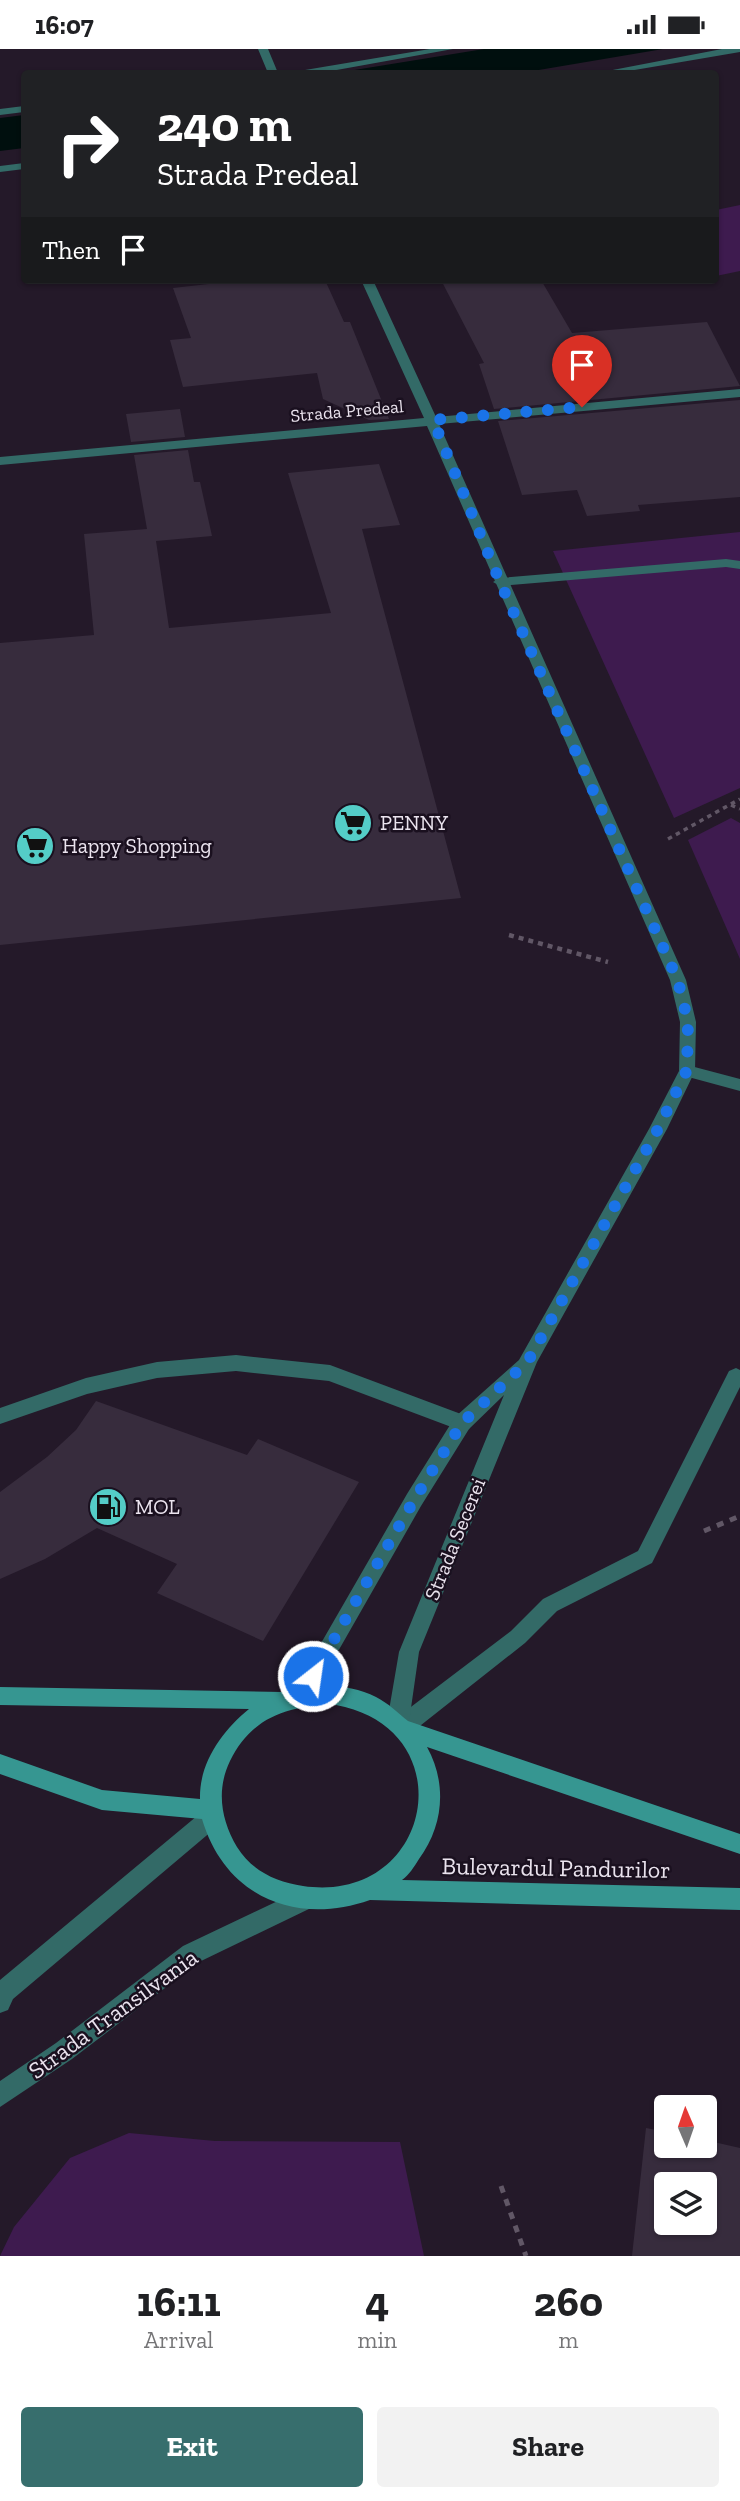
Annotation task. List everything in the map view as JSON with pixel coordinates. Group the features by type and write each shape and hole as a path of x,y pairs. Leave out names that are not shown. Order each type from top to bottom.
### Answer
{"main road":[{"path":"0,1696 336,1696 369,1704 402,1726 740,1844"},
{"path":"293,1698 263,1710 227,1743 216,1764 211,1786 211,1814 222,1846 240,1870 265,1888 303,1900 334,1899 371,1890 399,1870 420,1845 430,1816 432,1786 424,1755 402,1726"},
{"path":"0,1764 102,1800 211,1814"},
{"name":"Bulevardul Pandurilor","path":"371,1890 740,1899"}],"street":[{"path":"263,49 272,70"},
{"path":"323,70 448,49"},
{"path":"619,70 740,49"},
{"path":"0,112 21,109"},
{"path":"0,169 21,166"},
{"name":"Strada Secerei","path":"370,284 433,420 500,582 678,981 688,1022 687,1070 658,1129 528,1361 409,1652 402,1726"},
{"name":"Strada Predeal","path":"0,461 740,393"},
{"path":"500,582 726,563 740,565"},
{"path":"687,1070 740,1085"},
{"name":"Strada Secerei","path":"293,1698 462,1423 528,1361"},
{"path":"0,1416 86,1386 157,1370 236,1363 330,1373 462,1423"},
{"path":"402,1726 518,1637 550,1605 645,1557 736,1376"},
{"path":"0,2002 5,1991 211,1814"},
{"name":"Strada Transilvania","path":"0,2095 64,2051 191,1954 303,1900"}],"path":[{"path":"668,839 740,799"},
{"path":"730,804 740,809"},
{"path":"509,935 608,962"},
{"path":"501,2186 526,2256"}],"shaded area":[{"path":"484,49 663,49 539,70 354,70"},
{"path":"21,115 21,148 0,151 0,118"},
{"path":"740,205 740,271 719,275 719,209"},
{"path":"740,532 740,788 674,818 553,551"},
{"path":"731,818 740,823 740,959 688,840"},
{"path":"129,2133 215,2141 400,2142 424,2256 0,2256 14,2227 70,2158"}],"building":[{"path":"208,284 327,284 344,322 350,322 389,419 369,420 323,399 317,373 183,387 170,340 191,338 173,288"},
{"path":"443,284 543,284 572,333 707,322 740,386 494,409 479,364 484,363"},
{"path":"740,400 740,497 638,505 640,511 587,516 577,490 522,495 498,421"},
{"path":"180,409 185,437 131,442 126,414"},
{"path":"188,450 194,482 200,482 212,536 156,541 169,628 331,613 288,473 379,464 400,525 362,529 461,898 0,945 0,643 94,635 84,534 147,529 134,455"},
{"path":"96,1401 247,1455 258,1439 359,1482 263,1641 157,1593 177,1564 97,1528 45,1559 0,1579 0,1492 47,1457 76,1430"},
{"path":"646,2128 654,2130 654,2158 718,2158 718,2143 740,2148 740,2256 632,2256"}],"place":[{"name":"PENNY","path":"353,823"},
{"name":"Happy Shopping","path":"35,846"},
{"name":"MOL","path":"108,1507"}],"route":[{"path":"313,1676 414,1500 462,1423 528,1361 658,1129 687,1070 688,1022 678,981 500,582 433,420 582,407"}]}
